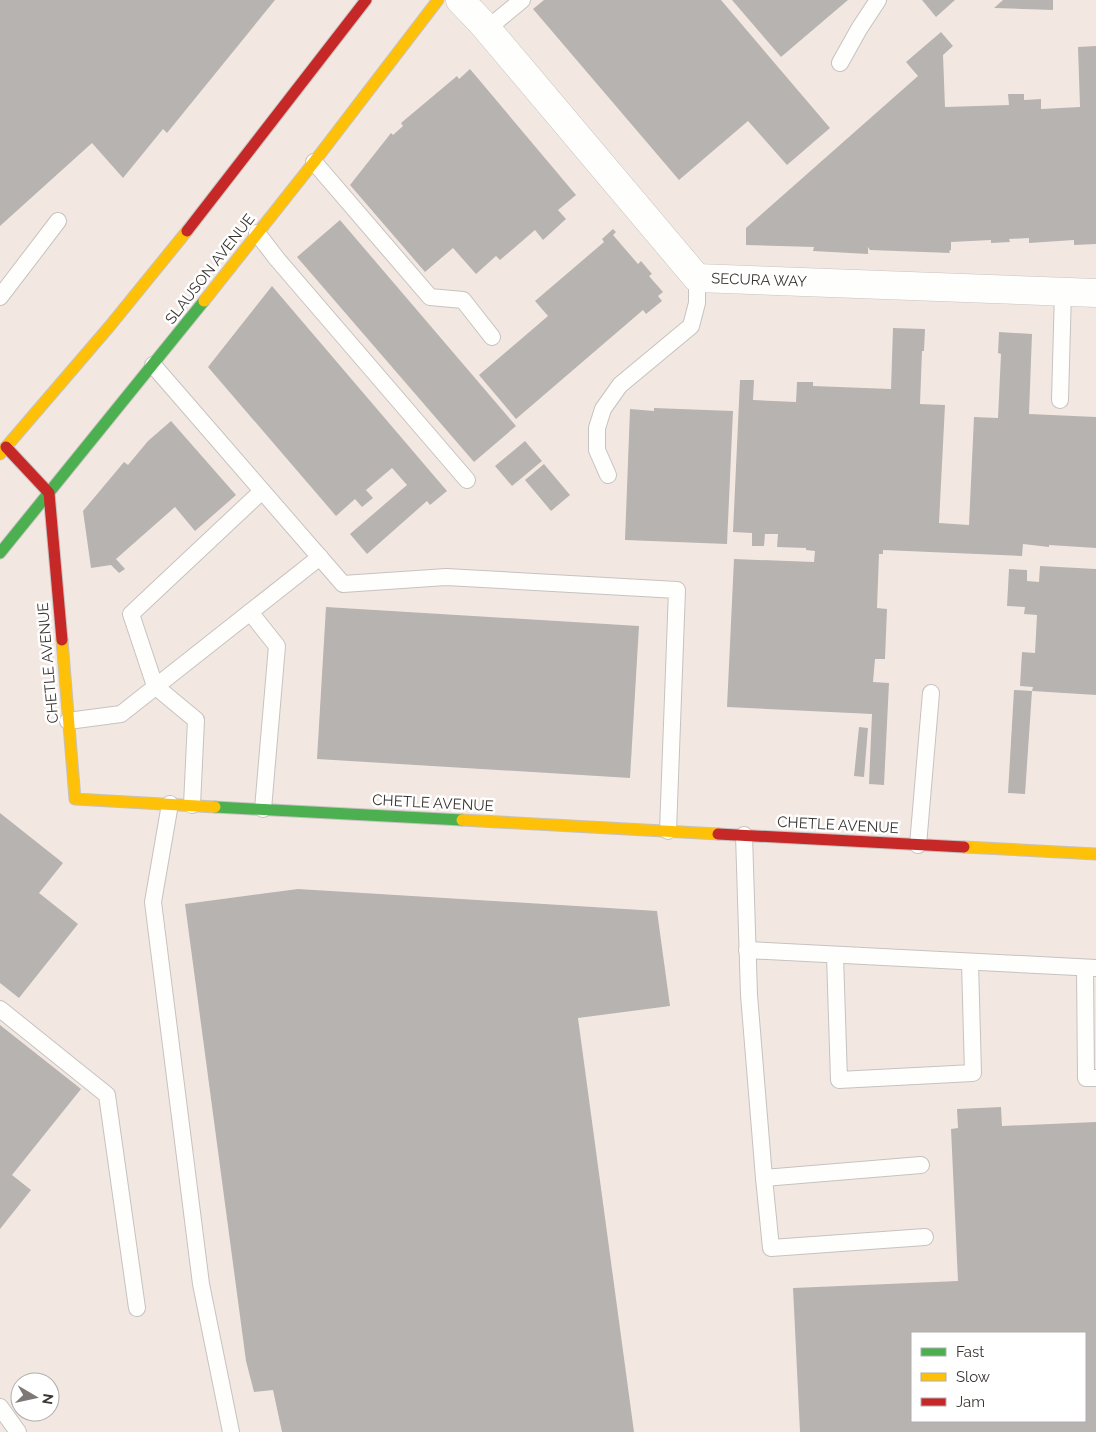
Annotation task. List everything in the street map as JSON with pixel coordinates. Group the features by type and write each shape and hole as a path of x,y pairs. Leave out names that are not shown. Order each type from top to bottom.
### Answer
{"street":[{"path":"49,493 3,450 109,326 215,197 366,0"},
{"name":"SLAUSON AVENUE","path":"0,553 258,233 438,0"},
{"name":"SECURA WAY","path":"460,0 487,29 697,278 1096,293"},
{"name":"CHETLE AVENUE","path":"49,493 75,799 1096,854"}],"lane":[{"path":"487,29 522,0"},
{"path":"840,62 878,0"},
{"path":"314,162 430,297 463,300 492,337"},
{"path":"0,297 58,221"},
{"path":"258,233 277,259 468,480"},
{"path":"608,475 598,450 597,428 603,409 620,385 691,326 697,303 697,278"},
{"path":"1060,400 1063,291"},
{"path":"153,365 343,584 446,577 677,590 668,831"},
{"path":"192,805 196,720 154,686 132,614 262,491"},
{"path":"68,721 121,714 154,686 320,557"},
{"path":"250,612 277,646 263,809"},
{"path":"918,845 930,693"},
{"path":"170,804 153,902 201,1284 231,1432"},
{"path":"744,835 747,950 754,1064 771,1248 925,1237"},
{"path":"747,950 1090,968 1086,1078 1096,1078"},
{"path":"835,954 839,1080 973,1073 970,962"},
{"path":"0,1009 108,1095 137,1308"},
{"path":"764,1178 921,1165"},
{"path":"0,1407 18,1432"}],"shaded area":[{"path":"0,0 1096,0 1096,1432 0,1432"}],"building":[{"path":"0,0 275,0 167,133 163,129 123,178 92,143 0,226"},
{"path":"544,0 721,0 830,128 787,165 748,121 679,180 533,9"},
{"path":"732,0 848,0 781,57"},
{"path":"922,0 955,0 936,17"},
{"path":"1003,0 1053,0 1053,10 994,8"},
{"path":"941,32 953,46 943,55 945,107 1009,105 1008,94 1024,94 1024,100 1041,99 1041,109 1080,107 1078,47 1096,46 1096,244 1074,245 1074,240 1029,243 1029,238 1009,239 1010,242 991,243 991,240 951,242 950,253 870,250 868,247 868,254 813,251 814,247 746,245 746,228 918,76 906,62"},
{"path":"470,69 576,195 558,210 566,219 543,240 535,230 500,260 496,256 476,274 453,248 425,272 350,185 391,133 393,135 403,126 401,123 457,76 459,79"},
{"path":"340,220 516,426 474,462 297,257"},
{"path":"613,229 616,232 613,235 638,264 641,261 652,274 649,276 663,292 658,296 662,301 646,314 643,310 516,419 479,375 548,316 535,301 604,242 602,239"},
{"path":"272,286 447,491 430,505 427,501 367,554 350,534 407,485 392,468 366,490 373,498 362,507 355,499 336,516 208,367"},
{"path":"893,328 925,329 924,351 922,351 920,404 945,405 939,523 969,525 974,417 998,418 1001,354 998,353 999,332 1032,334 1029,414 1096,417 1096,548 1049,545 1049,547 1023,544 1022,556 883,550 883,554 879,554 877,608 887,609 885,659 875,659 873,682 889,683 884,785 869,784 872,714 727,707 734,559 814,562 815,551 806,550 806,548 777,547 778,534 765,534 764,546 752,546 752,533 733,532 740,380 754,380 753,400 796,402 797,382 813,382 813,386 891,389"},
{"path":"654,408 733,411 727,544 625,540 630,409 654,411"},
{"path":"171,421 236,495 195,531 175,507 116,559 125,569 119,573 111,565 91,568 83,511 124,462 128,465 148,441"},
{"path":"525,441 542,461 512,486 495,466"},
{"path":"544,464 570,495 551,511 525,480"},
{"path":"1040,566 1096,569 1096,695 1032,691 1033,687 1020,686 1022,652 1035,653 1037,615 1024,614 1025,607 1007,606 1009,569 1027,570 1027,581 1039,582"},
{"path":"326,607 639,626 630,778 317,759"},
{"path":"1014,690 1032,691 1025,794 1008,793"},
{"path":"859,727 868,728 864,777 854,776"},
{"path":"0,813 63,863 39,893 78,924 19,998 0,983"},
{"path":"298,889 657,911 670,1006 578,1018 634,1432 282,1432 273,1390 254,1392 246,1361 185,904"},
{"path":"0,1025 81,1089 12,1175 31,1190 0,1229"},
{"path":"1001,1107 1002,1126 1096,1122 1096,1432 800,1432 793,1288 958,1281 951,1129 958,1128 957,1109"}],"traffic: fast":[{"path":"0,553 204,301"},
{"path":"215,807 462,820"}],"traffic: slow":[{"path":"204,301 314,162 438,0"},
{"path":"0,454 109,327 187,231"},
{"path":"62,640 75,799 215,807"},
{"path":"462,820 718,834"},
{"path":"964,847 1096,854"}],"traffic: jam":[{"path":"187,231 366,0"},
{"path":"6,447 49,493 62,640"},
{"path":"718,834 964,847"}]}
